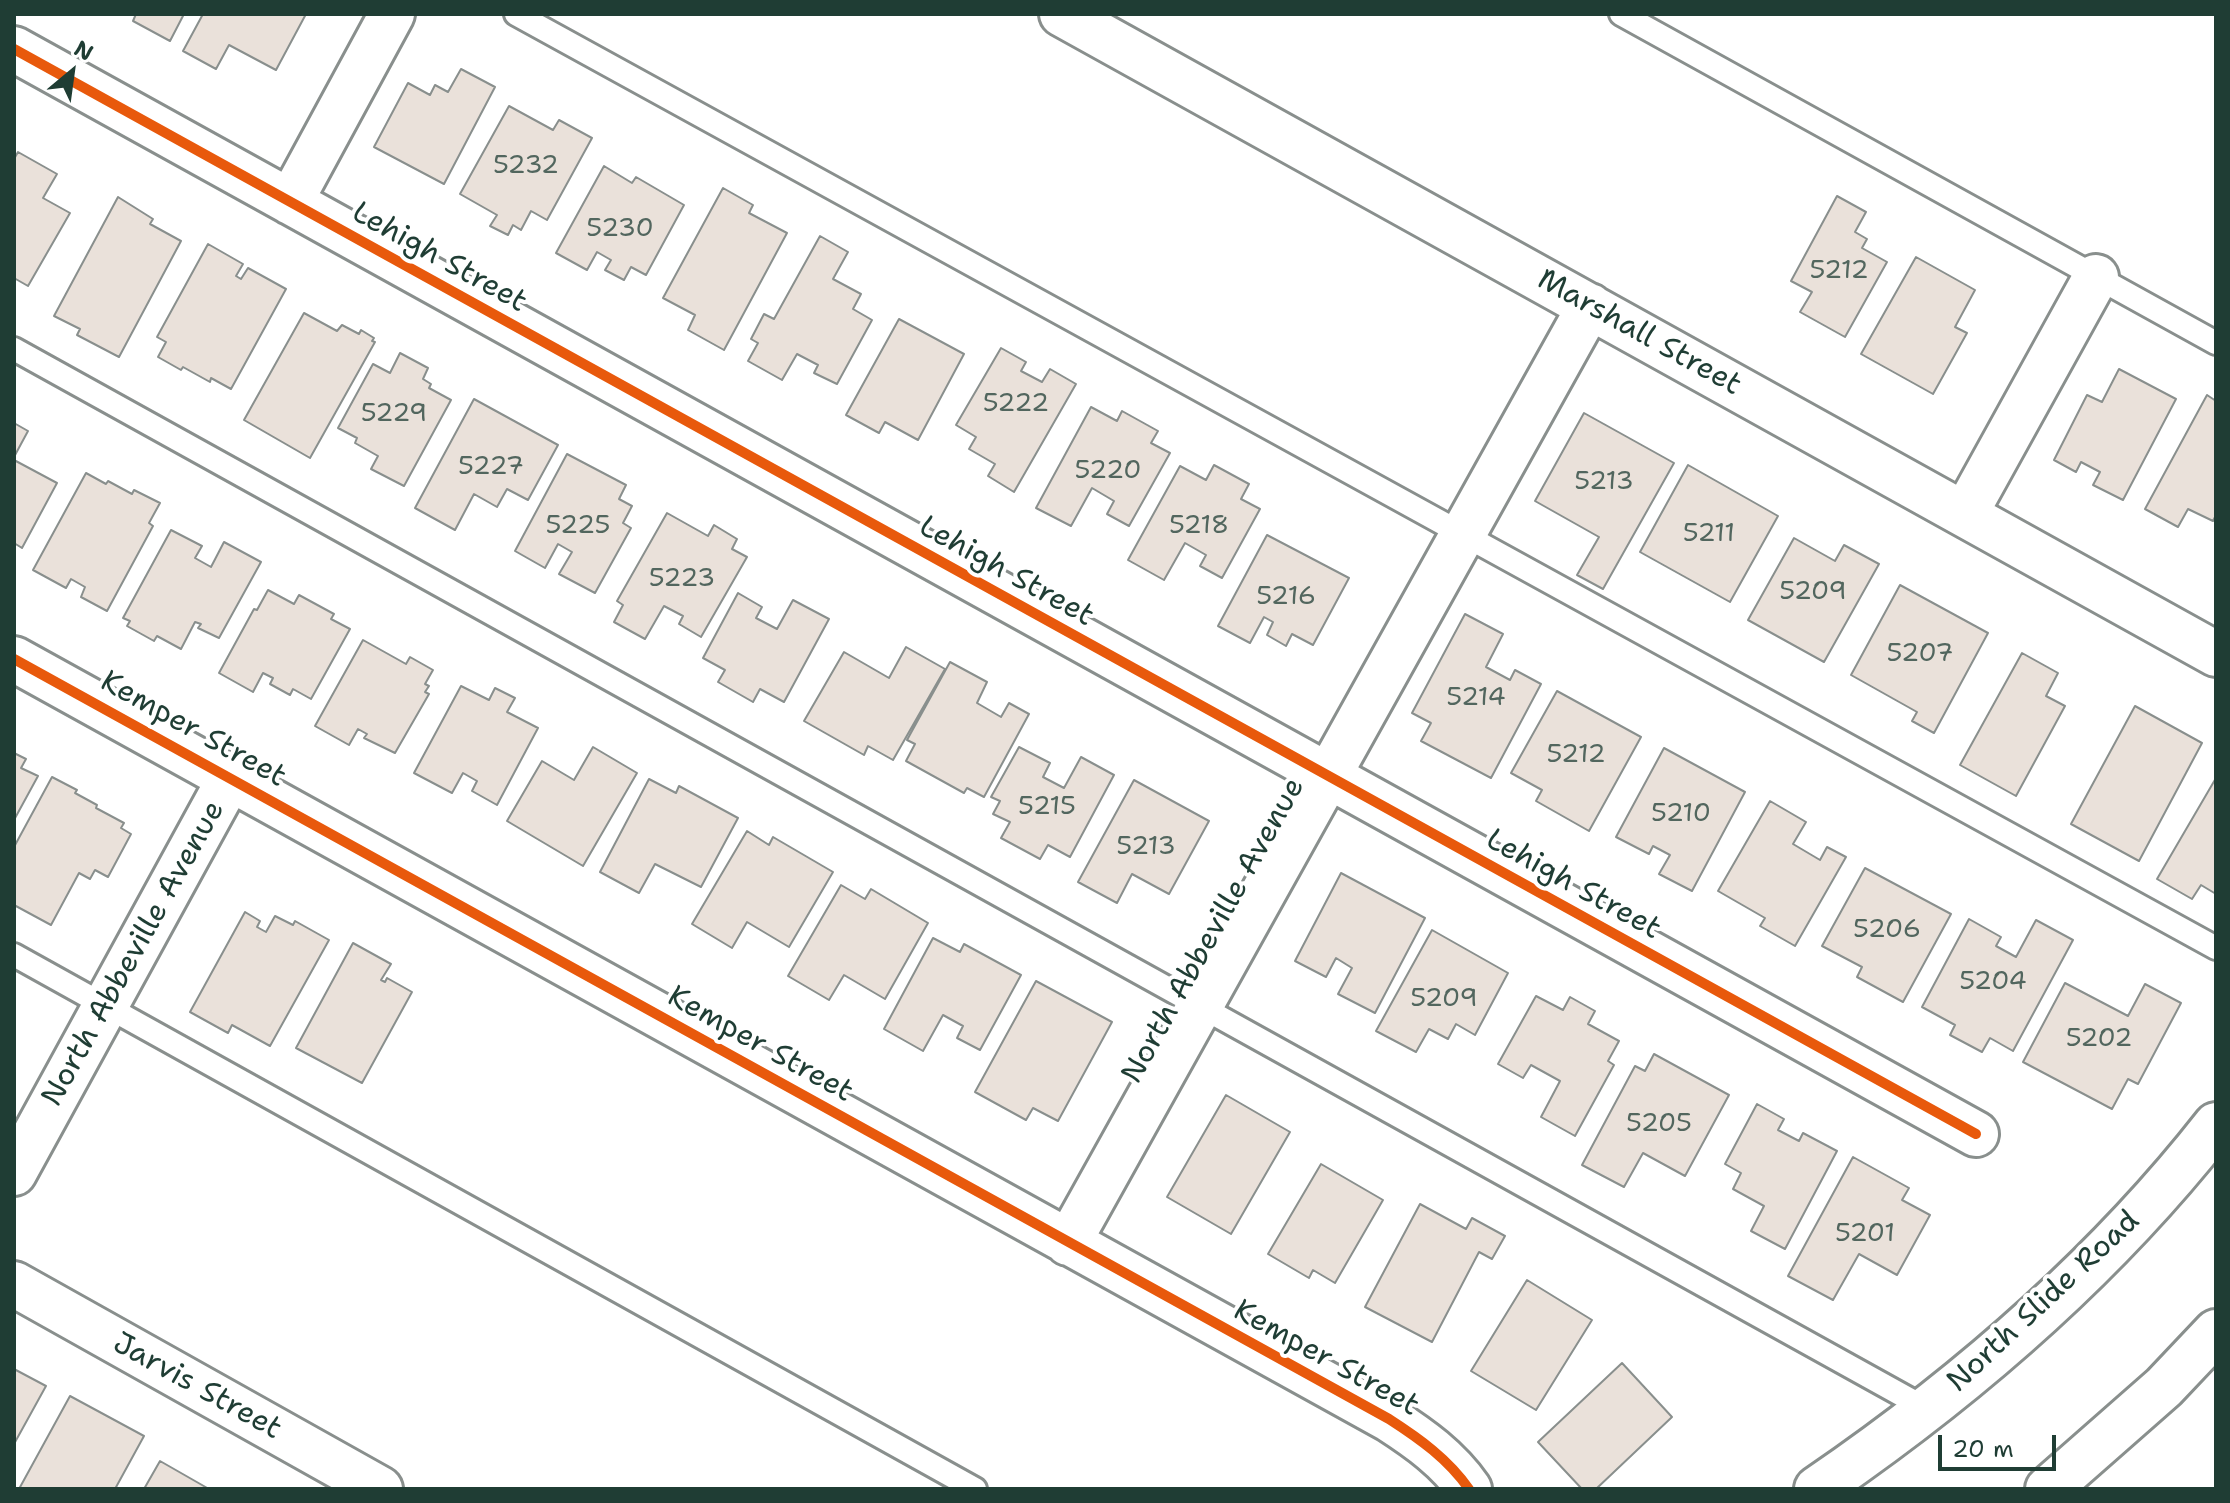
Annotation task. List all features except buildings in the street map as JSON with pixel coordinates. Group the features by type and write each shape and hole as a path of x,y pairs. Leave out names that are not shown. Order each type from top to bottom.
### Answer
{"street":[{"path":"290,202 392,14"},
{"name":"Marshall Street","path":"1062,14 2216,654"},
{"name":"Lehigh Street","path":"14,49 1976,1134"},
{"path":"1965,514 2096,277"},
{"name":"North Abbeville Avenue","path":"1068,1243 1590,306"},
{"name":"Kemper Street","path":"14,659 1389,1419 1419,1438 1469,1489"},
{"name":"North Abbeville Avenue","path":"14,1173 230,778"},
{"name":"North Slide Road","path":"1817,1489 1927,1409 2042,1312 2123,1233 2216,1125"},
{"name":"Jarvis Street","path":"14,1284 336,1479 380,1489"},
{"path":"2050,1488 2164,1387 2216,1332"}],"lane":[{"path":"516,14 2216,948"},
{"path":"1621,14 2216,343"},
{"path":"14,349 1927,1409"},
{"path":"14,955 975,1489"}],"cycle path":[{"path":"14,49 1976,1134"},
{"path":"14,659 1389,1419 1433,1450 1469,1489"}]}
